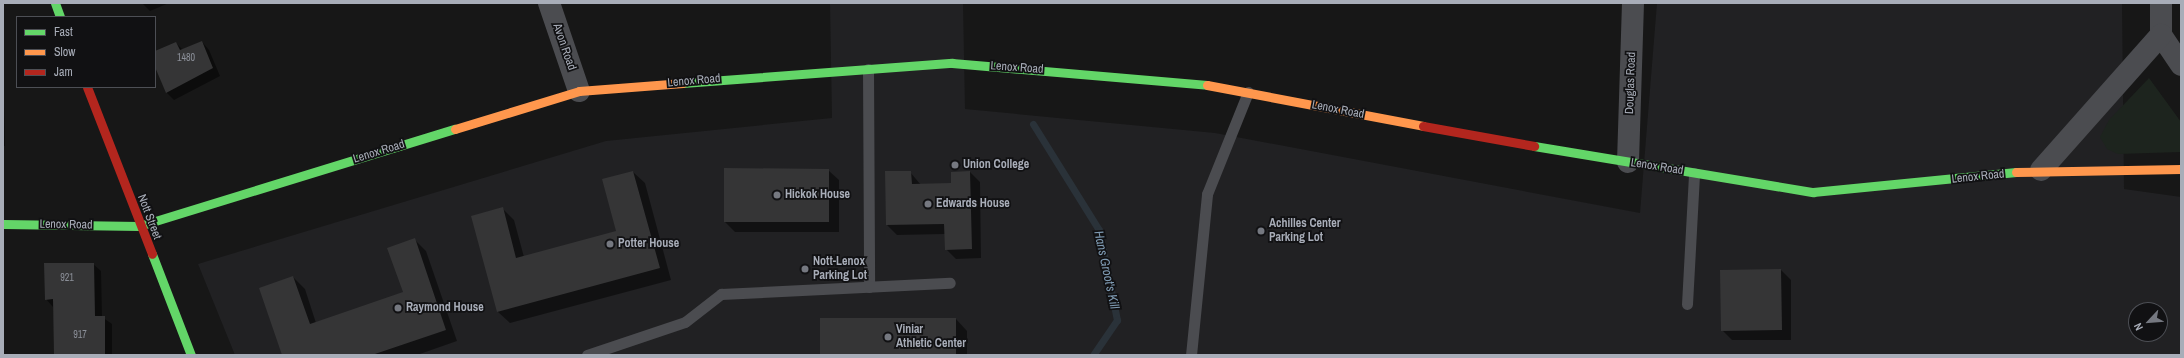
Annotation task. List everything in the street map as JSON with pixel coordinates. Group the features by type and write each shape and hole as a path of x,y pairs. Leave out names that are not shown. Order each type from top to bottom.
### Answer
{"street":[{"path":"55,3 60,16"},
{"name":"Avon Road","path":"549,3 579,91"},
{"name":"Douglas Road","path":"1628,162 1633,3"},
{"path":"2161,3 2161,35 2181,65"},
{"path":"2041,170 2161,35"},
{"name":"Lenox Road","path":"3,224 140,226 579,91 868,68 952,63 1181,80 1628,162 1813,192 2041,170 2181,169"},
{"name":"Nott Street","path":"87,88 191,355"}],"lane":[{"path":"868,68 869,287"},
{"path":"1191,355 1207,194 1248,92"},
{"path":"1687,304 1694,173"},
{"path":"587,355 685,322 721,294 950,283"}],"shaded area":[{"name":"Union College","path":"830,3 963,3 965,109 1215,133 1640,213 1657,3 2122,3 2124,189 2181,197 2181,355 235,355 198,264 606,141 832,118"},
{"path":"2149,78 2181,122 2181,152 2118,154 2107,149 2100,137 2109,120"}],"building":[{"path":"202,41 213,68 166,93 156,69 156,51 176,42 180,50"},
{"name":"Hickok House","path":"724,168 829,169 829,222 724,222"},
{"name":"Potter House","path":"633,171 660,268 497,312 471,216 503,207 516,258 616,231 602,179"},
{"name":"Edwards House","path":"885,171 911,171 912,184 951,183 951,172 970,171 972,249 945,250 944,224 886,225"},
{"name":"Raymond House","path":"415,238 446,330 372,355 282,355 259,288 293,276 310,324 403,292 387,248"},
{"path":"44,263 94,263 95,316 105,316 105,355 54,355 53,299 45,300"},
{"path":"1781,269 1782,330 1721,331 1720,270"},
{"name":"Viniar Athletic Center","path":"820,318 956,318 956,355 820,355"}],"waterway":[{"name":"Hans Groot's Kill","path":"1033,124 1099,230 1117,320 1093,355"}],"traffic: fast":[{"path":"55,3 60,16"},
{"path":"683,83 952,63 1207,85"},
{"path":"3,224 139,226 455,129"},
{"path":"1534,146 1813,192 2016,172"},
{"path":"152,254 191,355"}],"traffic: slow":[{"path":"455,129 579,91 683,83"},
{"path":"1207,85 1423,126"},
{"path":"2016,172 2181,169"}],"traffic: jam":[{"path":"87,88 152,254"},
{"path":"1423,126 1534,146"}],"place":[{"name":"Union College","path":"955,165"},
{"name":"Hickok House","path":"777,195"},
{"name":"Edwards House","path":"928,204"},
{"name":"Achilles Center Parking Lot","path":"1261,231"},
{"name":"Potter House","path":"610,244"},
{"name":"Nott-Lenox Parking Lot","path":"805,269"},
{"name":"Raymond House","path":"398,308"},
{"name":"Viniar Athletic Center","path":"888,337"}]}
